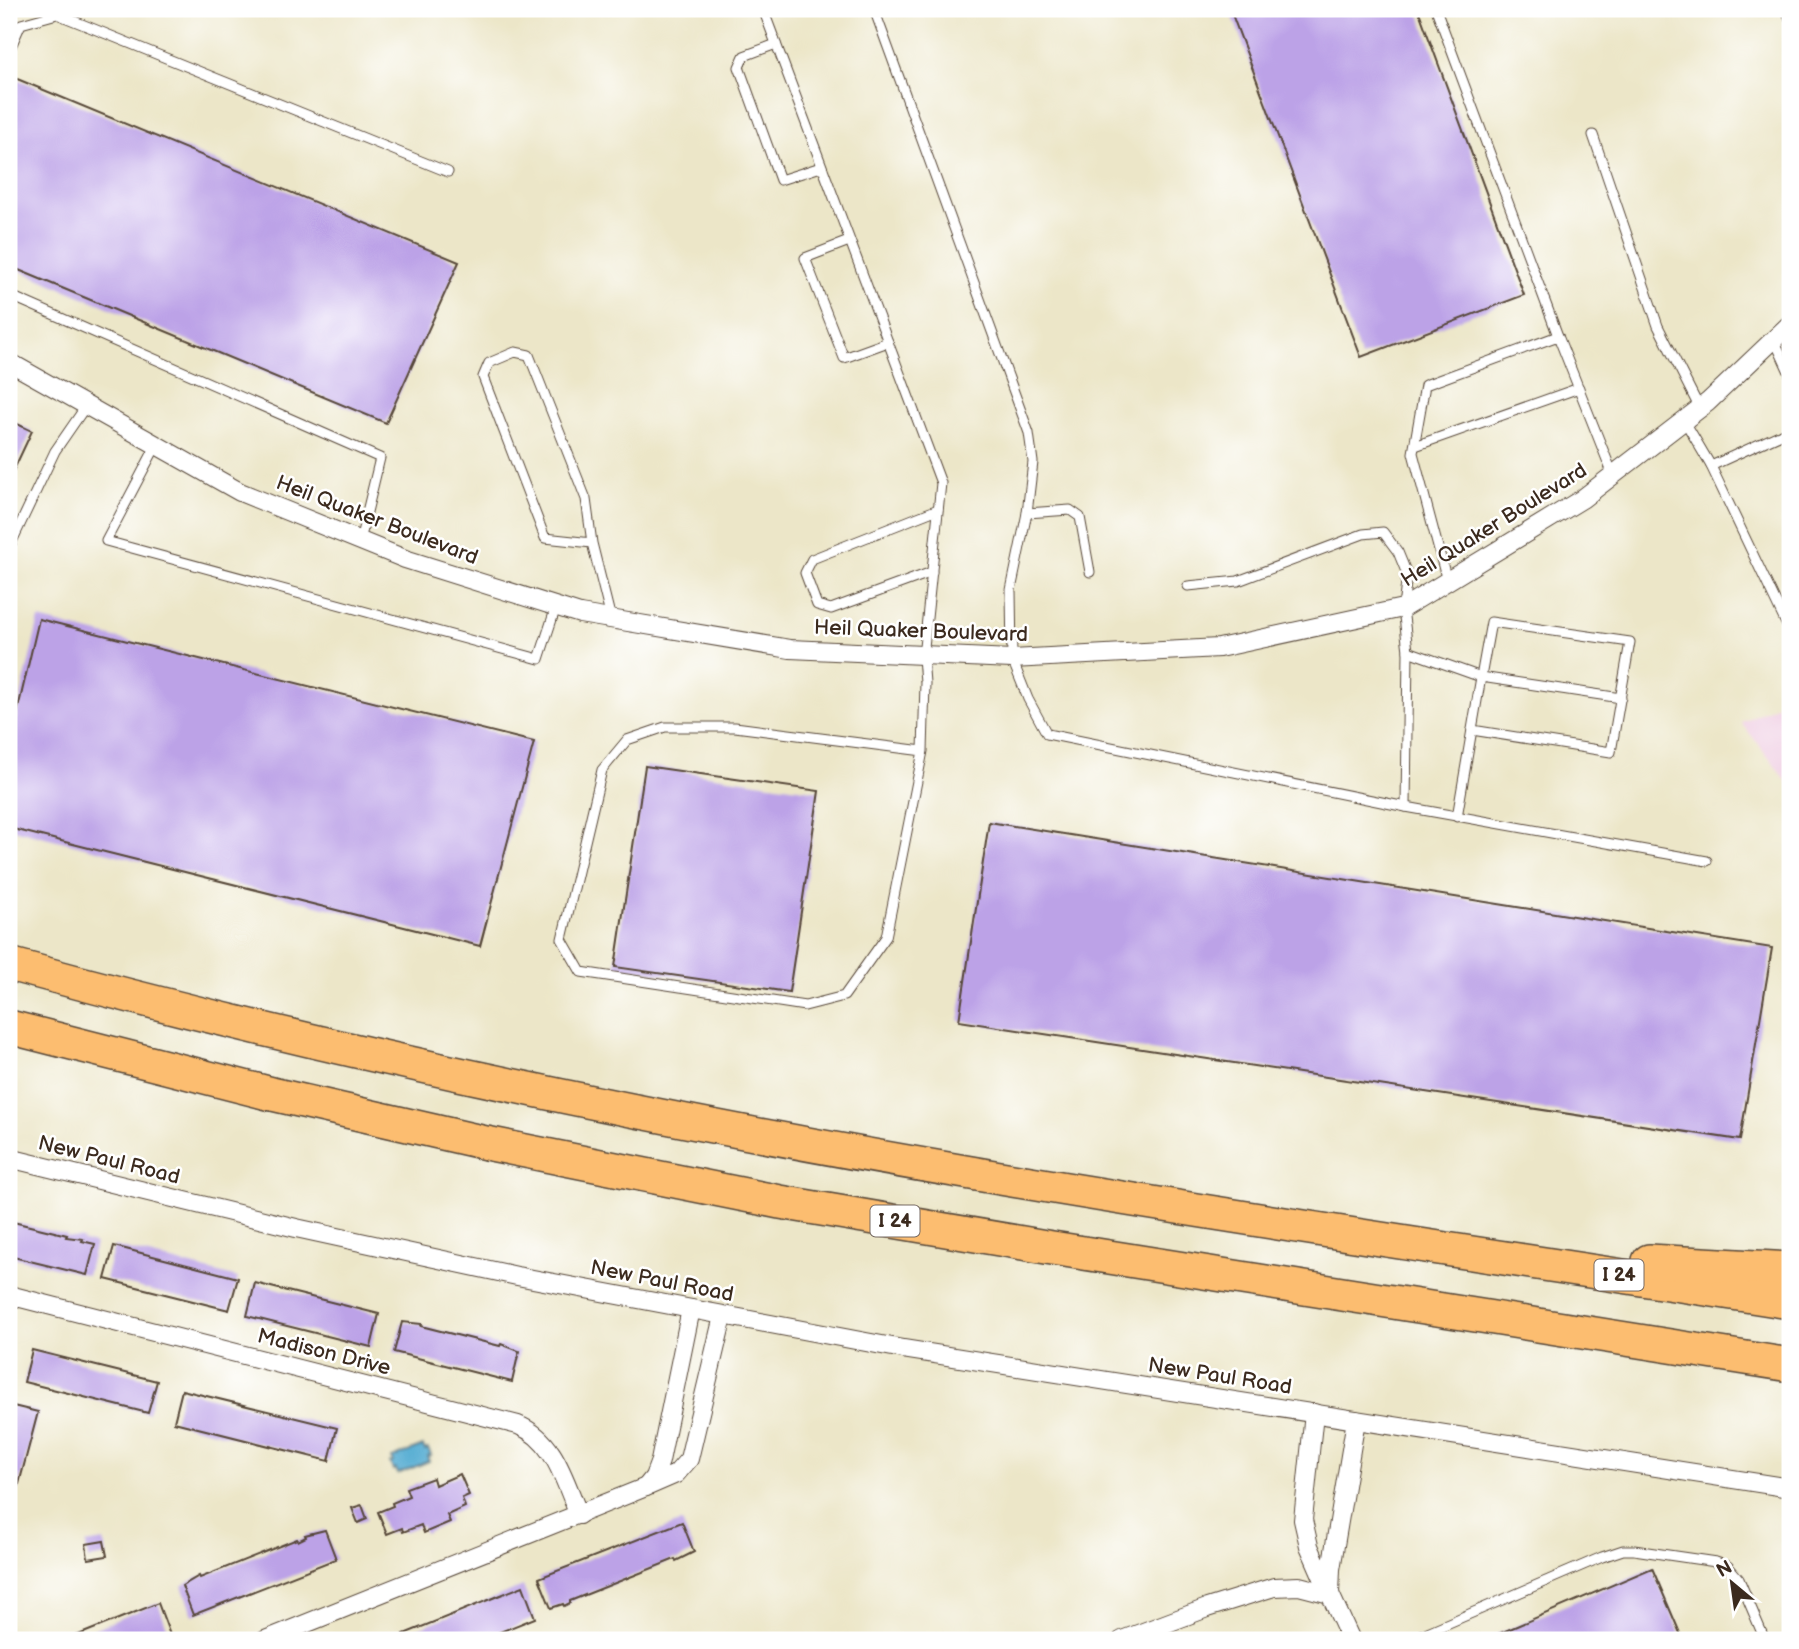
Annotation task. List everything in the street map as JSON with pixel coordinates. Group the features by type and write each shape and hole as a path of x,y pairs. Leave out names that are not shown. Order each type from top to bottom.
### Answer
{"highway":[{"name":"I 24","path":"9,964 275,1034 629,1110 970,1173 1790,1302"},
{"name":"I 24","path":"9,1027 272,1094 486,1143 780,1202 1790,1366"},
{"path":"1448,1248 1790,1269"}],"street":[{"name":"Heil Quaker Boulevard","path":"9,362 240,492 405,559 556,607 580,614 790,649 1012,659 1219,648 1403,608 1582,499 1700,408 1790,324"},
{"name":"New Paul Road","path":"9,1158 381,1247 517,1276 903,1349 1790,1488"},
{"name":"Madison Drive","path":"9,1295 518,1425 537,1435 547,1445 579,1515"},
{"path":"646,1487 654,1477 660,1461 691,1309"},
{"path":"265,1640 671,1477 684,1465 692,1450 723,1315"},
{"path":"675,1392 704,1398"},
{"name":"New Paul Road","path":"1314,1413 1303,1520 1309,1546 1351,1640"},
{"path":"1122,1640 1207,1608 1274,1587 1299,1586 1329,1594 1356,1420"}],"lane":[{"path":"762,9 941,484 923,657 923,751 886,937 844,996 805,1006 581,972 562,939 602,770 627,740 665,727 735,727 923,751"},
{"path":"874,9 1029,433 1032,462 1027,513 1011,590 1012,659 1028,699 1047,734 1457,817 1707,861"},
{"path":"1436,9 1613,475"},
{"path":"1786,9 1790,19"},
{"path":"9,51 20,24 57,15 448,172"},
{"path":"776,44 744,56 739,67 780,180 821,167"},
{"path":"1593,135 1658,326 1700,408"},
{"path":"849,241 805,258 844,358 888,342"},
{"path":"9,295 380,458 360,541"},
{"path":"1447,581 1413,453 1425,385 1558,336"},
{"path":"1774,339 1790,374"},
{"path":"592,543 545,538 483,377 489,363 515,352 528,355 586,499 592,543 611,619"},
{"path":"1415,446 1578,388"},
{"path":"9,548 55,452 86,406"},
{"path":"1684,420 1711,466 1790,632"},
{"path":"1711,466 1790,430"},
{"path":"156,446 106,541 539,659 556,607"},
{"path":"932,572 831,609 817,605 804,573 812,559 938,509"},
{"path":"1027,513 1070,510 1080,517 1090,572"},
{"path":"1188,586 1238,581 1363,534 1383,532 1398,552 1407,575 1403,608 1408,651 1406,807"},
{"path":"1457,817 1481,677 1491,622 1630,642 1611,752 1472,730"},
{"path":"1408,651 1481,677 1621,698"},
{"path":"1409,1640 1422,1638 1623,1550 1728,1566 1739,1579 1765,1640"}],"shaded area":[{"path":"1790,699 1790,785 1741,722"}],"water":[{"path":"423,1446 431,1455 427,1457 429,1461 398,1474 396,1469 393,1470 390,1463 393,1462 392,1458"}],"building":[{"path":"1230,9 1418,9 1524,295 1361,357"},
{"path":"10,76 459,262 386,423 9,266"},
{"path":"9,420 32,431 9,480"},
{"path":"39,619 534,742 480,946 9,828 9,747"},
{"path":"645,766 819,791 789,992 615,967"},
{"path":"989,822 1772,948 1740,1140 959,1021"},
{"path":"9,1221 95,1244 87,1275 9,1256"},
{"path":"114,1246 238,1278 229,1310 105,1279"},
{"path":"255,1283 379,1314 371,1347 247,1316"},
{"path":"402,1322 422,1324 421,1326 500,1346 501,1344 519,1351 512,1382 394,1352"},
{"path":"32,1350 157,1381 148,1413 24,1382"},
{"path":"182,1390 337,1428 329,1461 174,1422"},
{"path":"9,1405 38,1412 10,1518 9,1518"},
{"path":"460,1474 469,1495 462,1498 465,1507 447,1515 450,1522 424,1533 421,1525 403,1532 402,1528 387,1534 378,1512 409,1496 406,1488 433,1478 435,1485"},
{"path":"362,1505 367,1519 358,1523 352,1508"},
{"path":"682,1522 694,1552 570,1601 564,1606 563,1604 551,1608 539,1578"},
{"path":"325,1530 336,1559 193,1615 182,1586 199,1576 200,1578 297,1539 298,1541 306,1537 305,1535"},
{"path":"104,1541 107,1556 88,1559 86,1544"},
{"path":"1652,1568 1683,1640 1484,1640"},
{"path":"523,1586 535,1618 480,1640 407,1640 404,1634"},
{"path":"158,1603 170,1635 157,1640 66,1640"}]}
